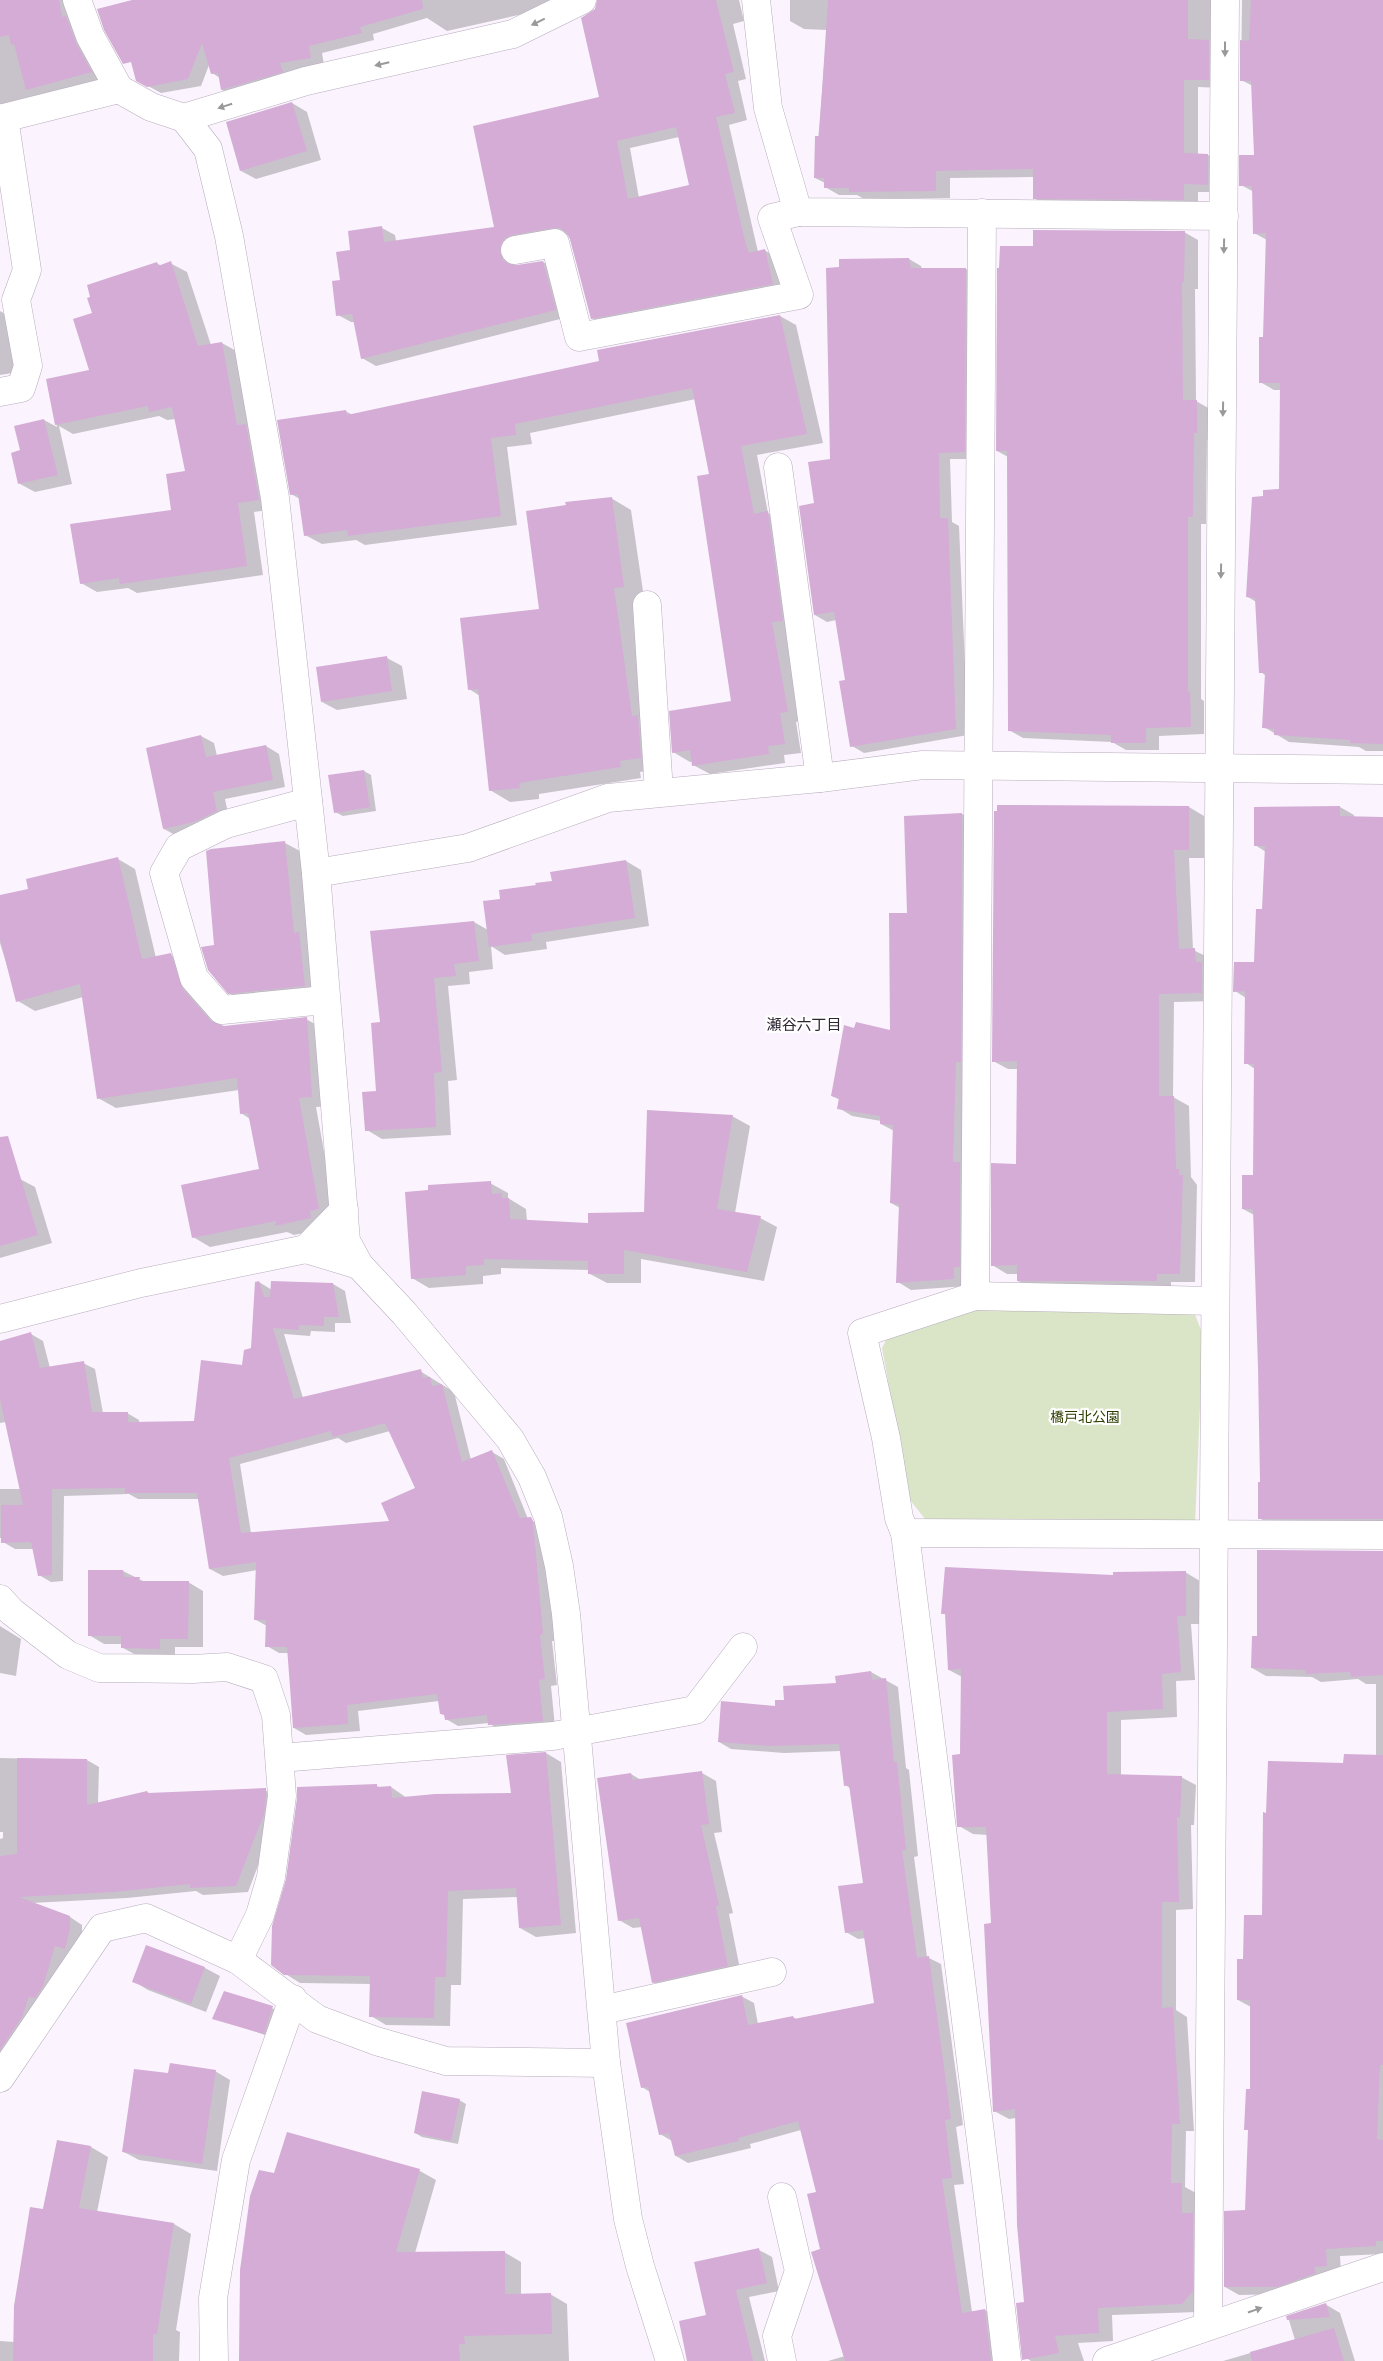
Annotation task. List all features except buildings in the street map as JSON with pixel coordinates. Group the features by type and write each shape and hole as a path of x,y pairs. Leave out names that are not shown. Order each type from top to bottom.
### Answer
{"street":[{"path":"78,0 90,36 119,89 151,107 184,118 208,149 229,236 275,498 316,873 346,1241 360,1265 404,1313 510,1439 532,1476 548,1517 559,1566 566,1614 575,1732 590,1867 606,2063 628,2219 640,2266 670,2361"},
{"path":"184,118 306,81 513,34 582,0"},
{"path":"756,0 768,108 798,212"},
{"path":"1208,2326 1225,0"},
{"path":"0,392 21,388 28,366 16,300 27,270 2,119 119,89"},
{"path":"514,250 555,243 579,337 799,295 772,218 798,212 1224,216"},
{"path":"975,1296 982,213"},
{"path":"778,467 820,778"},
{"path":"647,605 659,792"},
{"path":"316,873 468,848 608,798 820,778 923,766 1383,770"},
{"path":"308,802 226,824 178,847 164,874 194,978 222,1010 325,1000"},
{"path":"306,1250 344,1210"},
{"path":"0,1319 141,1283 306,1250 360,1265"},
{"path":"1007,2361 990,2205 904,1533 899,1518 886,1438 862,1333 975,1296 1215,1301"},
{"path":"904,1533 1383,1535"},
{"path":"0,1599 19,1617 68,1655 99,1668 193,1670 227,1667 264,1679 276,1715 282,1796 271,1877 260,1915 238,1960"},
{"path":"280,1758 553,1736 695,1710 743,1647"},
{"path":"0,2078 102,1928 146,1918 238,1960 317,2020 376,2041 446,2061 606,2063"},
{"path":"602,2010 772,1972"},
{"path":"214,2361 213,2298 236,2160 293,2000"},
{"path":"782,2197 799,2271 777,2336 782,2361"},
{"path":"1106,2361 1383,2266"}],"green space":[{"name":"橋戸北公園","path":"962,1310 1194,1312 1203,1335 1195,1525 925,1519 910,1500 882,1348 888,1336"}],"district":[{"name":"瀬谷六丁目","path":"804,1025"}]}
